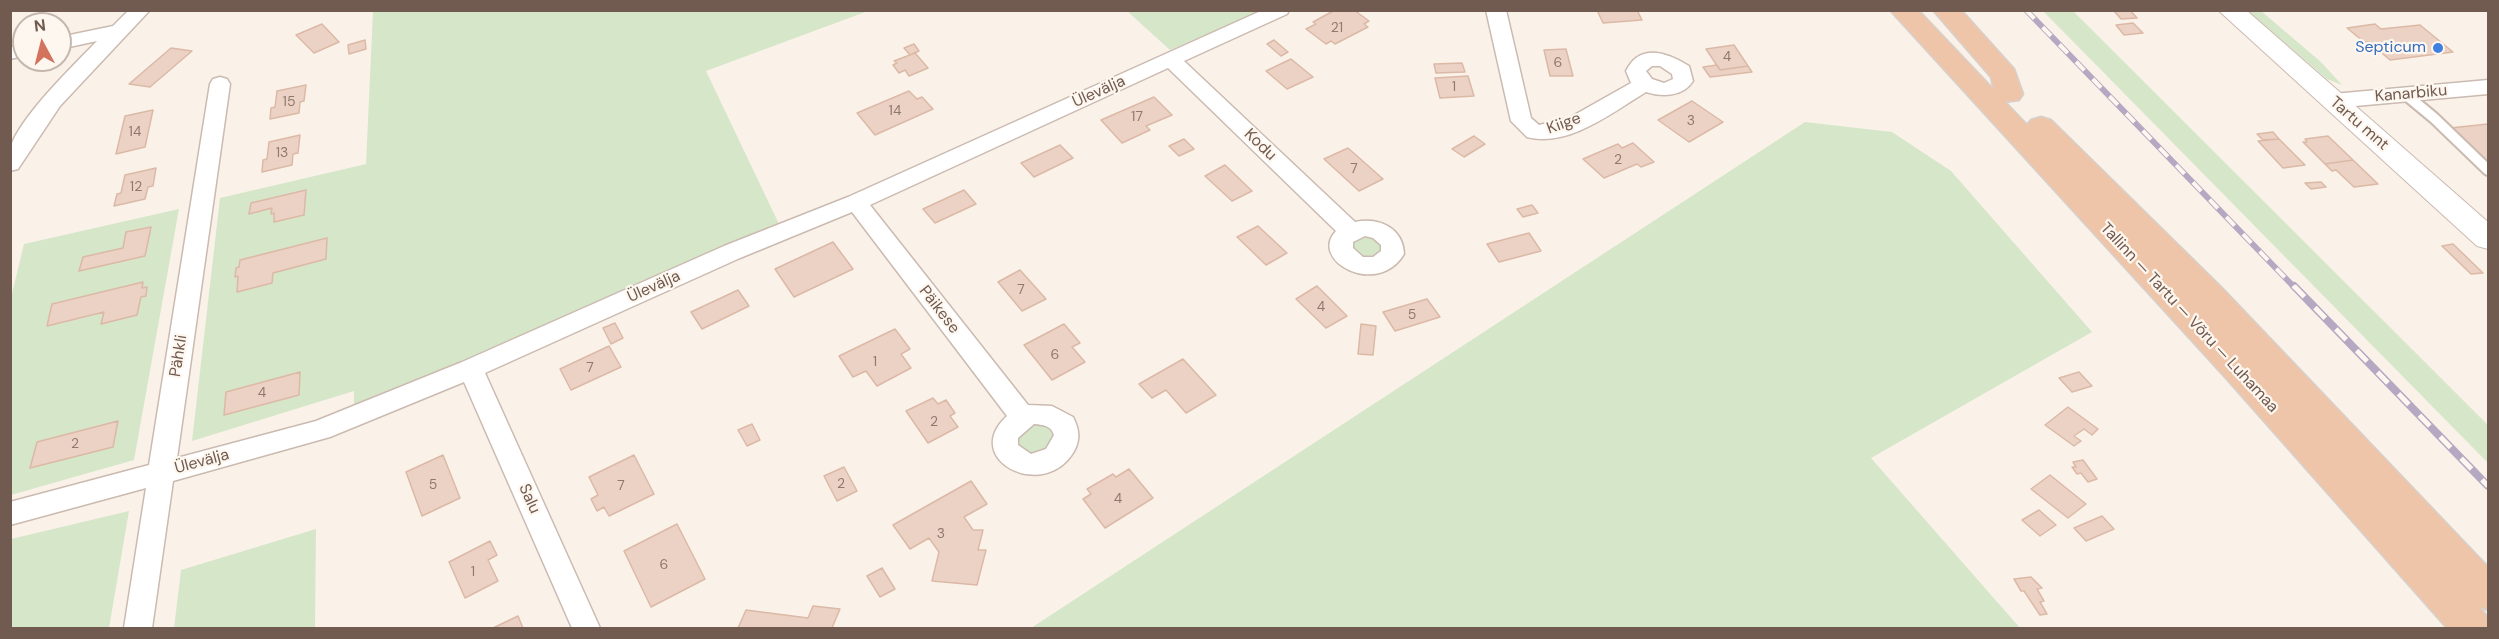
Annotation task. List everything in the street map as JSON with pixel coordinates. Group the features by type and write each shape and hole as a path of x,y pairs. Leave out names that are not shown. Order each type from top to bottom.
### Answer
{"highway":[{"name":"Tallinn — Tartu — Võru — Luhamaa","path":"1903,10 2237,368 2472,628"},
{"name":"Tallinn — Tartu — Võru — Luhamaa","path":"1930,10 2008,94 2210,296 2488,593"},
{"path":"1946,10 2004,75 2008,94"}],"street":[{"path":"10,164 42,113 86,62 141,10"},
{"name":"Ülevälja","path":"10,514 321,430 471,369 732,252 856,202 1280,10"},
{"name":"Kiige","path":"1496,10 1521,121 1534,132 1545,133 1573,124 1644,84"},
{"name":"Tartu mnt","path":"2230,10 2488,238"},
{"path":"72,41 119,32"},
{"name":"Kodu","path":"1170,59 1350,231"},
{"name":"Pähkli","path":"138,628 220,84"},
{"name":"Kanarbiku","path":"2333,101 2488,87"},
{"name":"Päikese","path":"856,202 1022,417"},
{"name":"Salu","path":"471,369 586,628"}],"lane":[{"path":"2405,94 2434,118 2488,170"}],"green space":[{"path":"373,11 868,11 706,71 779,224 354,407 354,391 192,441 220,198 366,164"},
{"path":"1127,11 1262,11 1170,50"},
{"path":"2043,11 2073,11 2488,425 2488,463"},
{"path":"2248,11 2261,11 2321,62 2342,85 2327,79"},
{"path":"1805,122 1892,132 1951,171 2092,332 1871,458 2020,628 1031,628"},
{"path":"179,209 134,460 11,495 10,302 24,244"},
{"path":"1366,235 1381,240 1384,253 1364,261 1348,244"},
{"path":"1043,423 1054,429 1056,444 1034,456 1019,448 1017,438 1030,425"},
{"path":"129,511 109,628 11,628 11,539"},
{"path":"316,529 315,628 174,628 181,570"}],"building":[{"path":"1335,10 1354,10 1369,21 1364,24 1368,27 1335,44 1331,41 1326,44 1306,29 1316,24 1313,22"},
{"path":"1597,10 1637,10 1642,20 1603,23"},
{"path":"2103,10 2130,10 2137,18 2121,19 2114,11"},
{"path":"2133,23 2143,33 2124,35 2116,25"},
{"path":"322,24 339,42 314,53 296,35"},
{"path":"2375,24 2381,29 2420,25 2453,52 2390,60 2369,42 2364,42 2347,28"},
{"path":"365,40 366,49 349,54 348,45"},
{"path":"1274,40 1288,52 1281,56 1267,44"},
{"path":"914,44 919,51 910,55 904,48"},
{"path":"1734,45 1748,66 1720,70 1706,49"},
{"path":"171,48 192,51 150,87 129,84"},
{"path":"1566,49 1573,76 1550,76 1544,50"},
{"path":"915,53 928,68 909,76 905,70 899,73 893,65 897,63 894,61"},
{"path":"1291,59 1313,77 1287,89 1266,71"},
{"path":"1462,63 1465,72 1436,73 1434,64"},
{"path":"1717,65 1720,70 1748,66 1752,72 1710,77 1703,67"},
{"path":"1468,76 1474,96 1440,98 1435,78"},
{"path":"306,85 304,101 300,102 299,113 270,119 271,108 275,107 277,91"},
{"path":"909,91 917,99 922,97 933,109 875,135 857,113"},
{"path":"1154,97 1172,115 1146,126 1150,130 1122,143 1101,120"},
{"path":"1692,101 1723,122 1689,142 1658,120"},
{"path":"153,110 145,147 116,154 125,116"},
{"path":"2488,124 2488,163 2450,128"},
{"path":"2273,132 2279,139 2263,140 2257,134"},
{"path":"300,135 298,153 293,154 292,165 262,172 263,160 267,159 269,142"},
{"path":"1474,136 1485,144 1464,157 1452,149"},
{"path":"2328,136 2353,160 2325,164 2303,142 2307,142 2305,139"},
{"path":"1184,139 1194,149 1179,156 1169,146"},
{"path":"2279,139 2305,165 2283,168 2258,141"},
{"path":"1633,143 1654,162 1641,167 1637,164 1604,178 1583,159 1618,144 1622,148"},
{"path":"1060,145 1073,158 1034,177 1021,163"},
{"path":"1348,148 1383,179 1359,191 1324,159"},
{"path":"2353,160 2378,184 2354,187 2336,170 2332,171 2325,164"},
{"path":"1225,165 1252,191 1232,201 1205,176"},
{"path":"156,168 153,186 148,187 145,199 114,206 117,194 121,193 125,175"},
{"path":"2321,182 2326,187 2311,189 2305,183"},
{"path":"306,190 304,215 274,222 274,213 271,214 272,208 249,214 251,203"},
{"path":"964,190 976,204 935,223 923,209"},
{"path":"1532,205 1538,213 1523,217 1517,209"},
{"path":"1258,226 1287,253 1266,265 1237,237"},
{"path":"151,227 145,256 79,271 83,257 123,248 126,232"},
{"path":"1529,233 1541,251 1499,262 1487,244"},
{"path":"327,238 326,259 273,273 272,283 237,292 238,276 235,277 240,260"},
{"path":"833,242 853,269 794,297 775,269"},
{"path":"2453,244 2483,273 2471,274 2442,246"},
{"path":"1020,270 1046,299 1022,311 998,282"},
{"path":"143,282 142,288 147,287 146,296 141,297 137,315 101,324 104,312 47,326 52,304"},
{"path":"1317,286 1347,316 1326,328 1296,299"},
{"path":"738,290 749,306 702,329 691,312"},
{"path":"1427,299 1440,317 1395,331 1383,312"},
{"path":"615,323 623,338 611,344 603,328"},
{"path":"1064,324 1080,343 1072,347 1085,362 1052,380 1024,345"},
{"path":"1361,324 1376,326 1373,355 1358,354"},
{"path":"895,329 910,349 901,354 911,368 877,386 866,371 853,377 839,356"},
{"path":"609,346 621,367 571,390 560,369"},
{"path":"1183,359 1216,395 1186,413 1166,390 1152,398 1139,384"},
{"path":"300,372 299,395 224,415 226,392"},
{"path":"2079,372 2092,386 2072,392 2059,378"},
{"path":"933,398 938,404 946,400 955,413 950,416 958,427 928,443 906,411"},
{"path":"2068,407 2098,429 2092,435 2084,429 2074,436 2081,441 2074,446 2045,425"},
{"path":"118,421 113,447 30,468 37,442"},
{"path":"752,424 760,440 747,446 738,430"},
{"path":"443,455 460,498 422,516 406,472"},
{"path":"634,455 654,494 609,516 604,507 597,511 591,499 598,495 589,477"},
{"path":"2083,460 2097,479 2088,482 2081,473 2077,474 2072,467 2076,467 2073,462"},
{"path":"844,467 857,491 837,501 824,476"},
{"path":"1129,469 1153,498 1105,528 1083,499 1091,494 1087,489 1113,474 1116,477"},
{"path":"2050,475 2086,504 2068,518 2031,489"},
{"path":"971,481 987,504 964,517 973,530 983,530 978,550 986,550 977,585 932,581 939,552 929,538 910,549 893,525"},
{"path":"2039,510 2056,525 2040,536 2022,520"},
{"path":"2102,516 2114,529 2086,541 2074,528"},
{"path":"677,524 705,579 651,607 624,551"},
{"path":"490,541 497,555 488,560 498,581 465,598 449,562"},
{"path":"882,568 895,589 880,597 867,576"},
{"path":"2031,577 2042,588 2037,589 2044,601 2040,602 2047,614 2040,615 2014,579"},
{"path":"813,606 840,609 832,628 738,628 746,610 808,618"},
{"path":"518,616 523,628 493,628"}],"railway":[{"path":"2026,10 2295,288"},
{"path":"2294,286 2488,486"}],"place":[{"name":"Septicum","path":"2438,48"}]}
